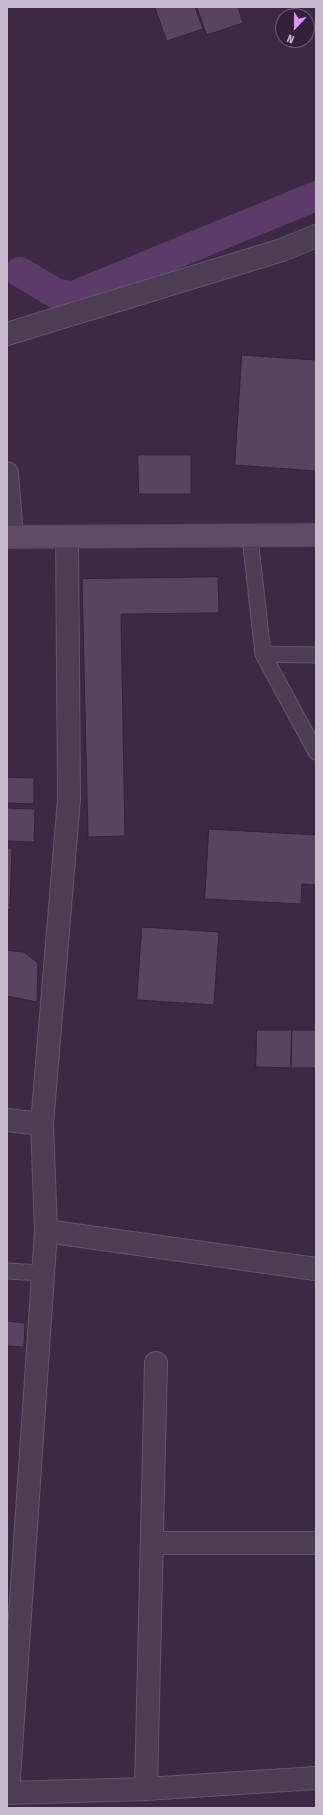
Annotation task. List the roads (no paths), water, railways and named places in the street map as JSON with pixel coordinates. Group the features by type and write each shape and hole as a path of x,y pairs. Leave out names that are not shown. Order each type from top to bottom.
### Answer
{"street":[{"path":"7,334 282,250 316,236"},
{"path":"7,473 10,537 316,536"},
{"path":"67,536 69,799 42,1124 46,1231 7,1793 146,1789 316,1778"},
{"path":"7,1120 42,1124"},
{"path":"46,1231 316,1269"},
{"path":"146,1789 156,1362"},
{"path":"152,1543 316,1543"}],"lane":[{"path":"250,537 263,654 316,752"},
{"path":"263,654 316,655"},
{"path":"7,1271 43,1273"}],"waterway":[{"path":"20,272 57,294 73,296 316,196"}]}
